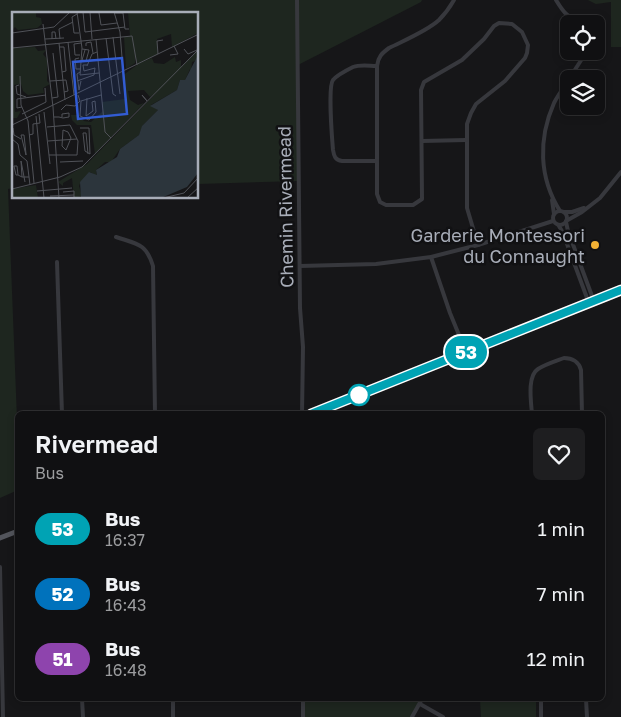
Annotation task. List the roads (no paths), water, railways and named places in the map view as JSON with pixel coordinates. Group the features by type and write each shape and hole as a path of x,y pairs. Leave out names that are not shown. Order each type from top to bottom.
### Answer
{"main road":[{"path":"318,411 621,290"},
{"path":"0,538 15,532"}],"street":[{"name":"Chemin Rivermead","path":"297,0 300,308 303,347 302,411"},
{"path":"454,0 438,21 383,52 378,58 377,194 380,202 386,205 413,205 422,199 421,90 424,82 462,60 484,39 494,26 499,23 512,24 522,32 528,44 527,53 519,66 505,81 476,104 468,118 467,124 467,208 478,245"},
{"path":"556,0 567,15"},
{"path":"377,66 354,67 336,77 331,84 332,150 335,158 342,161 377,161"},
{"path":"553,221 554,214 551,195 543,166 545,131 554,102 560,93"},
{"path":"422,141 466,140"},
{"path":"559,226 600,198 621,172"},
{"path":"551,195 561,212 566,215 568,231 592,296 592,302"},
{"path":"554,214 572,212 588,207"},
{"path":"300,266 376,264 431,257 478,245 553,221"},
{"path":"553,221 563,233 587,298 592,302"},
{"path":"116,237 144,248 153,266 155,411"},
{"path":"431,257 450,313 466,352"},
{"path":"57,262 62,411"},
{"path":"532,411 532,375 540,368 567,358 574,360 580,367 582,411"},
{"path":"0,567 2,717"},
{"path":"82,701 83,717"},
{"path":"172,701 173,717"},
{"path":"303,701 303,717"},
{"path":"412,717 421,701"},
{"path":"541,701 541,717"},
{"path":"586,701 587,717"},
{"path":"420,704 443,717"}],"place":[{"name":"Garderie Montessori du Connaught","path":"595,245"}]}
